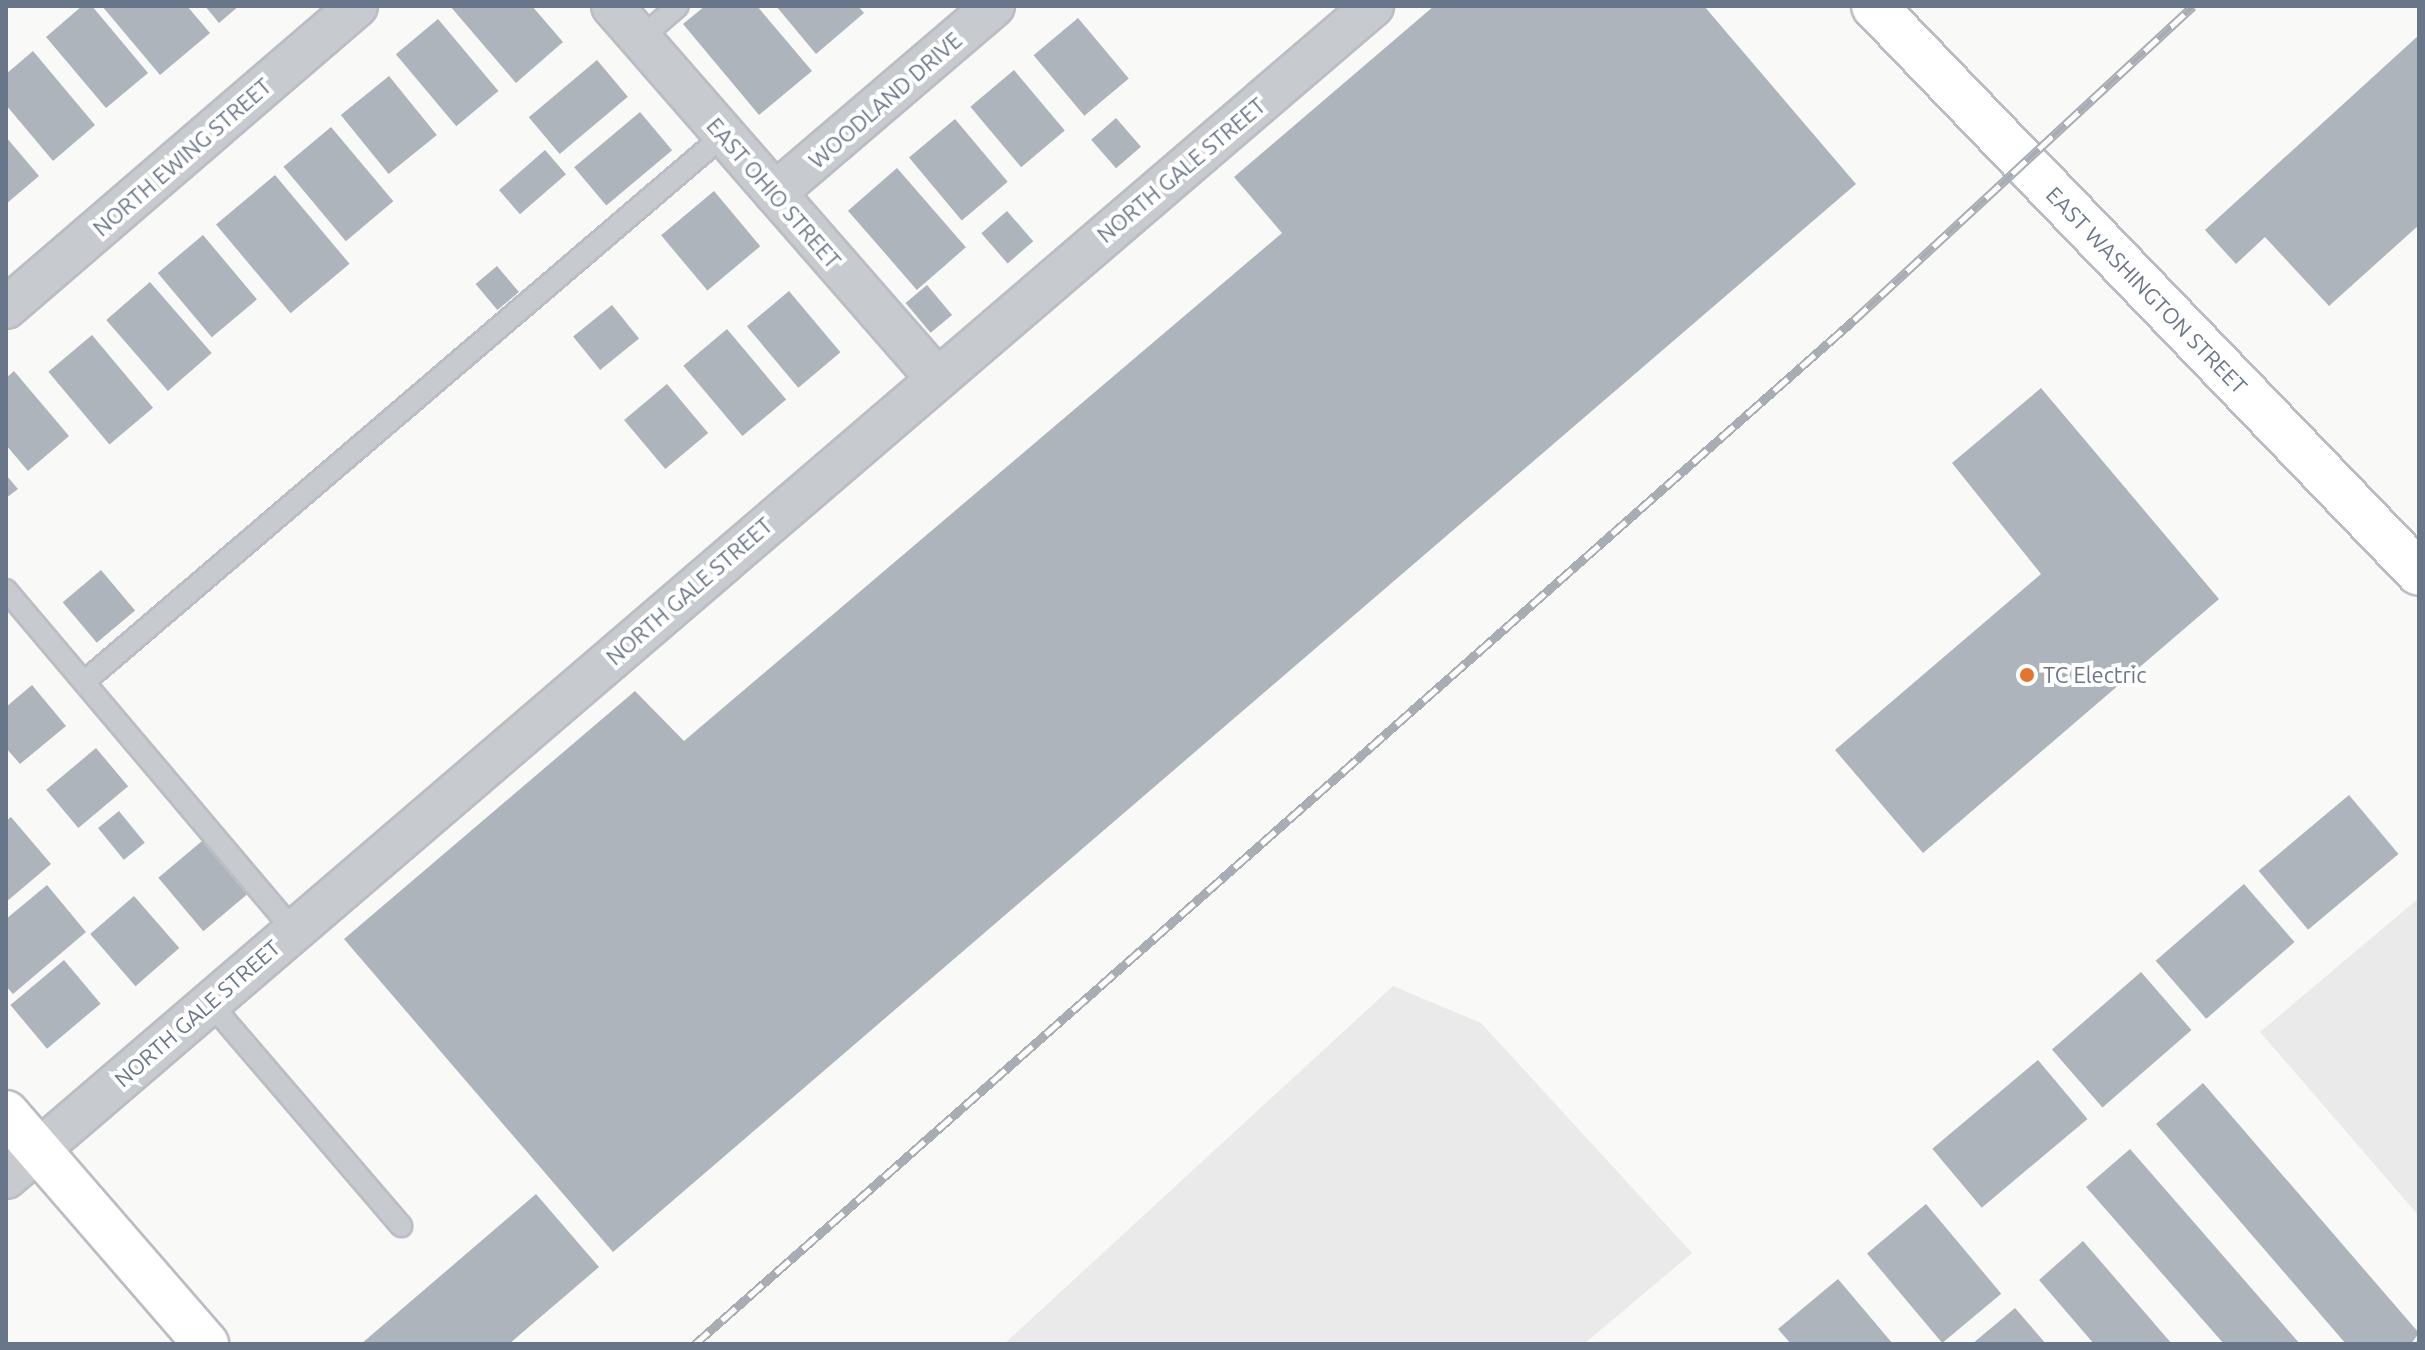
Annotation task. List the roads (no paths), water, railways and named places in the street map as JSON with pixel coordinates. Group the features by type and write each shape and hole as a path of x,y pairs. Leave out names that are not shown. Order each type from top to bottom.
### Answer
{"main road":[{"name":"EAST WASHINGTON STREET","path":"1874,6 2419,573"},
{"path":"6,1113 206,1344"}],"street":[{"name":"NORTH EWING STREET","path":"6,308 357,6"},
{"name":"EAST OHIO STREET","path":"612,6 937,379"},
{"name":"WOODLAND DRIVE","path":"775,193 994,6"},
{"name":"NORTH GALE STREET","path":"6,1178 1373,6"}],"lane":[{"path":"640,39 678,6"},
{"path":"84,682 724,135"},
{"path":"6,590 294,931"},
{"path":"210,1003 401,1226"}],"railway":[{"path":"695,1344 1854,320 2193,6"}],"place":[{"name":"TC Electric","path":"2027,675"}]}
